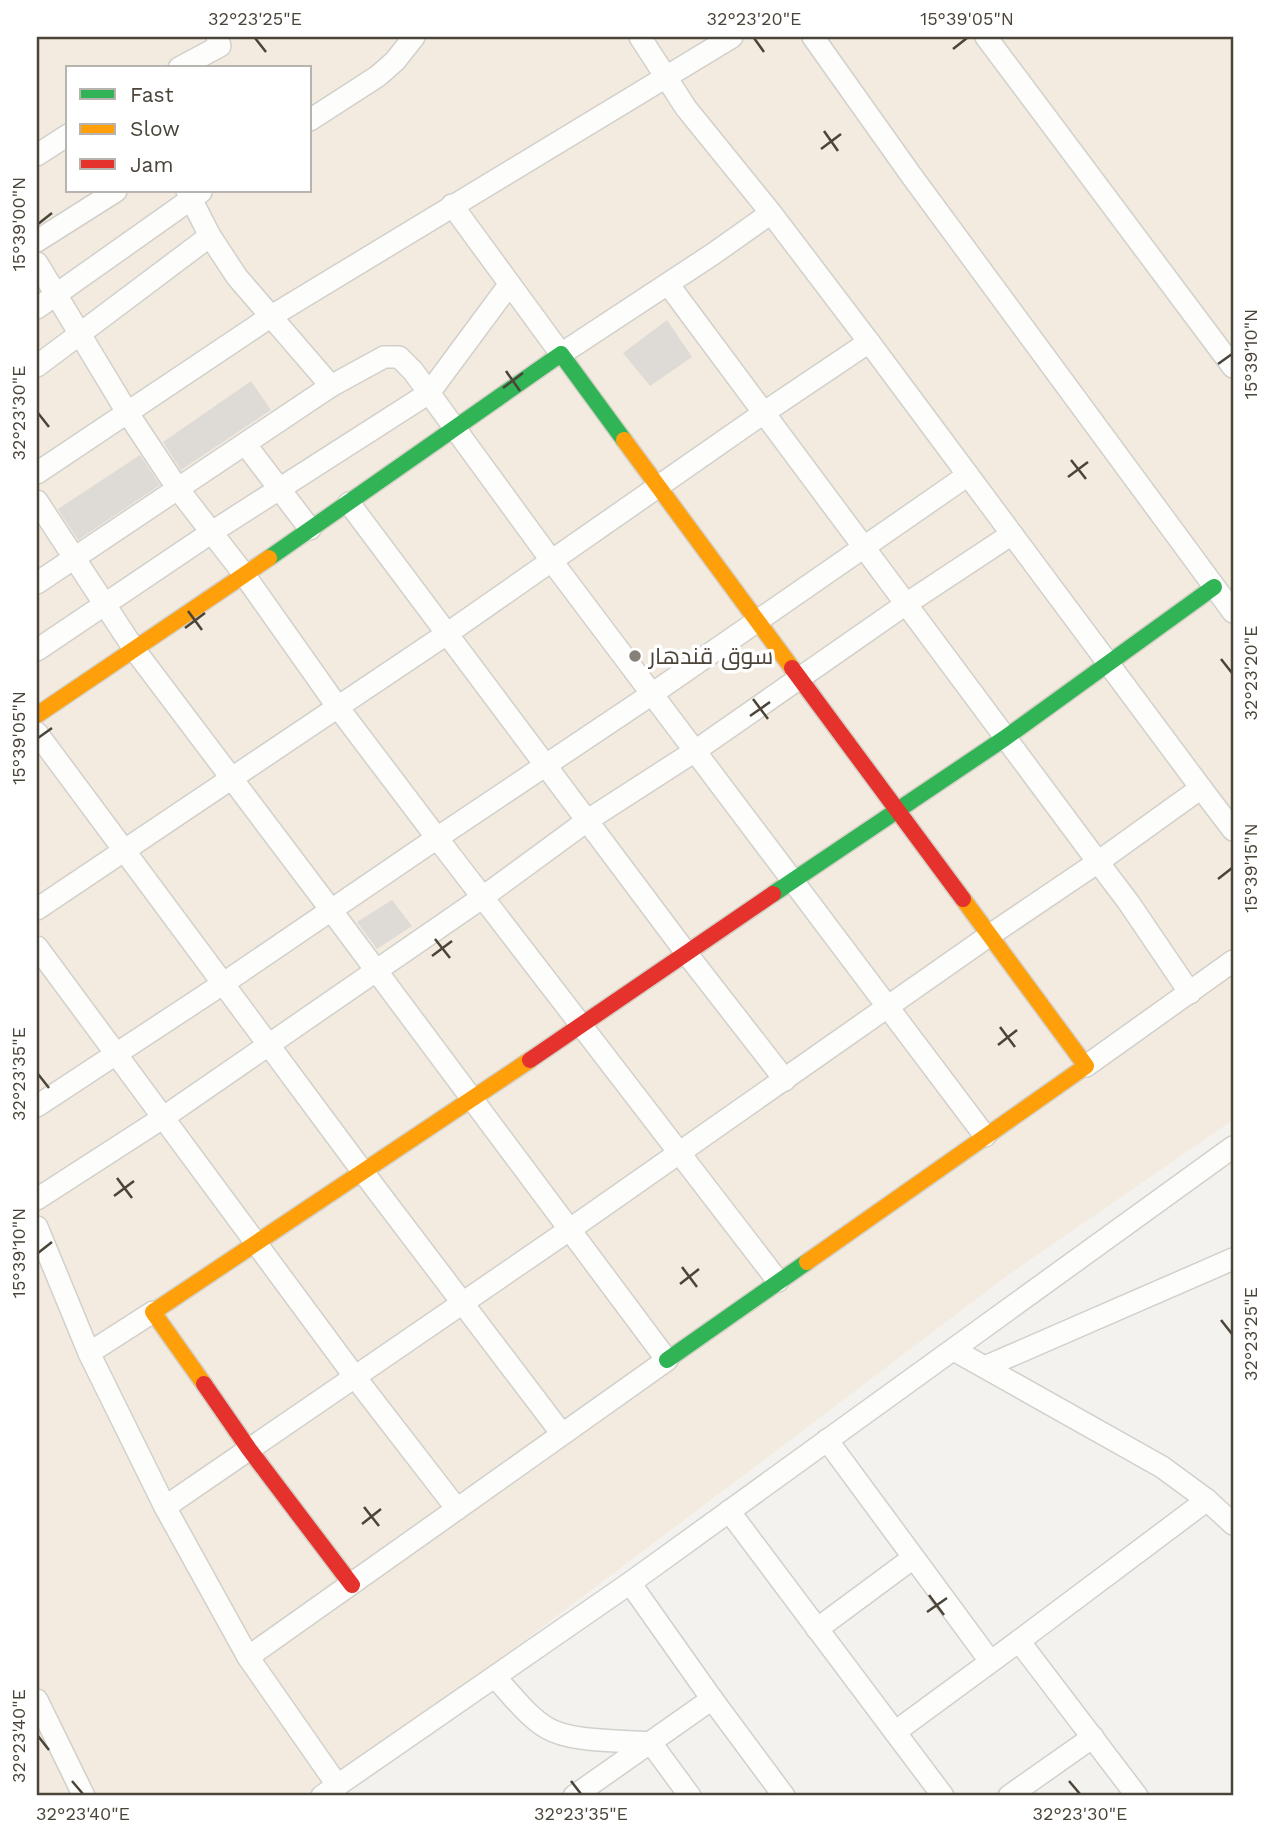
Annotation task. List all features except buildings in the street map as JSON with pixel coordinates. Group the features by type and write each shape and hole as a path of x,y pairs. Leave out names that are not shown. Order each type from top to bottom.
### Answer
{"street":[{"path":"640,37 666,79 716,147 771,213 869,342 1233,830"},
{"path":"37,473 270,317 732,37"},
{"path":"813,37 919,186 1233,612"},
{"path":"986,37 1233,366"},
{"path":"183,66 224,40"},
{"path":"312,119 378,76 395,61 407,40"},
{"path":"37,155 66,136"},
{"path":"37,241 114,192"},
{"path":"37,308 194,193 210,236 237,277 331,386"},
{"path":"452,205 798,679 1086,1066"},
{"path":"37,715 349,503 561,354 771,213"},
{"path":"37,366 210,236"},
{"path":"37,263 127,412 178,489 243,573 337,706 778,1281"},
{"path":"668,284 1129,903 1190,993"},
{"path":"37,650 212,532 429,393 509,285"},
{"path":"37,909 448,633 869,342"},
{"path":"37,583 331,386 384,356 399,357 429,393 551,561 985,1136"},
{"path":"246,445 310,529"},
{"path":"37,1106 652,694 968,475"},
{"path":"37,501 134,649 667,1360"},
{"path":"349,503 687,954 785,1080"},
{"path":"37,1199 164,1117 268,1042 483,897 588,820 695,751 906,604 1012,534"},
{"path":"89,1353 473,1099 1005,738 1214,587"},
{"path":"37,733 363,1172 562,1434"},
{"path":"165,1507 569,1230 1200,789"},
{"path":"37,947 355,1377 457,1509"},
{"path":"248,1657 1233,961"},
{"path":"37,1227 89,1353 165,1507 248,1657 330,1791 631,1583 1233,1147"},
{"path":"985,1367 1233,1259"},
{"path":"153,1312 249,1449 352,1585"},
{"path":"954,1350 1162,1467 1207,1500 1233,1524"},
{"path":"827,1440 990,1661"},
{"path":"895,1732 1207,1500"},
{"path":"729,1511 943,1796"},
{"path":"817,1629 913,1558"},
{"path":"631,1583 784,1796"},
{"path":"1019,1640 1137,1796"},
{"path":"495,1677 534,1718 555,1731 583,1738 651,1742"},
{"path":"575,1796 712,1699"},
{"path":"37,1700 84,1796"},
{"path":"1009,1796 1093,1737"},
{"path":"651,1742 690,1796"}],"shaded area":[{"name":"سوق قندهار","path":"37,37 1233,37 1233,1120 1011,1273 319,1796 37,1796"}],"traffic: fast":[{"path":"269,558 561,354 624,440"},
{"path":"773,894 1005,738 1214,587"},
{"path":"667,1360 807,1262"}],"traffic: slow":[{"path":"624,440 792,668"},
{"path":"37,715 269,558"},
{"path":"807,1262 1086,1066 963,899"},
{"path":"204,1384 153,1312 530,1060"}],"traffic: jam":[{"path":"792,668 963,899"},
{"path":"530,1060 773,894"},
{"path":"204,1384 249,1449 352,1585"}],"place":[{"name":"سوق قندهار","path":"635,656"}]}
